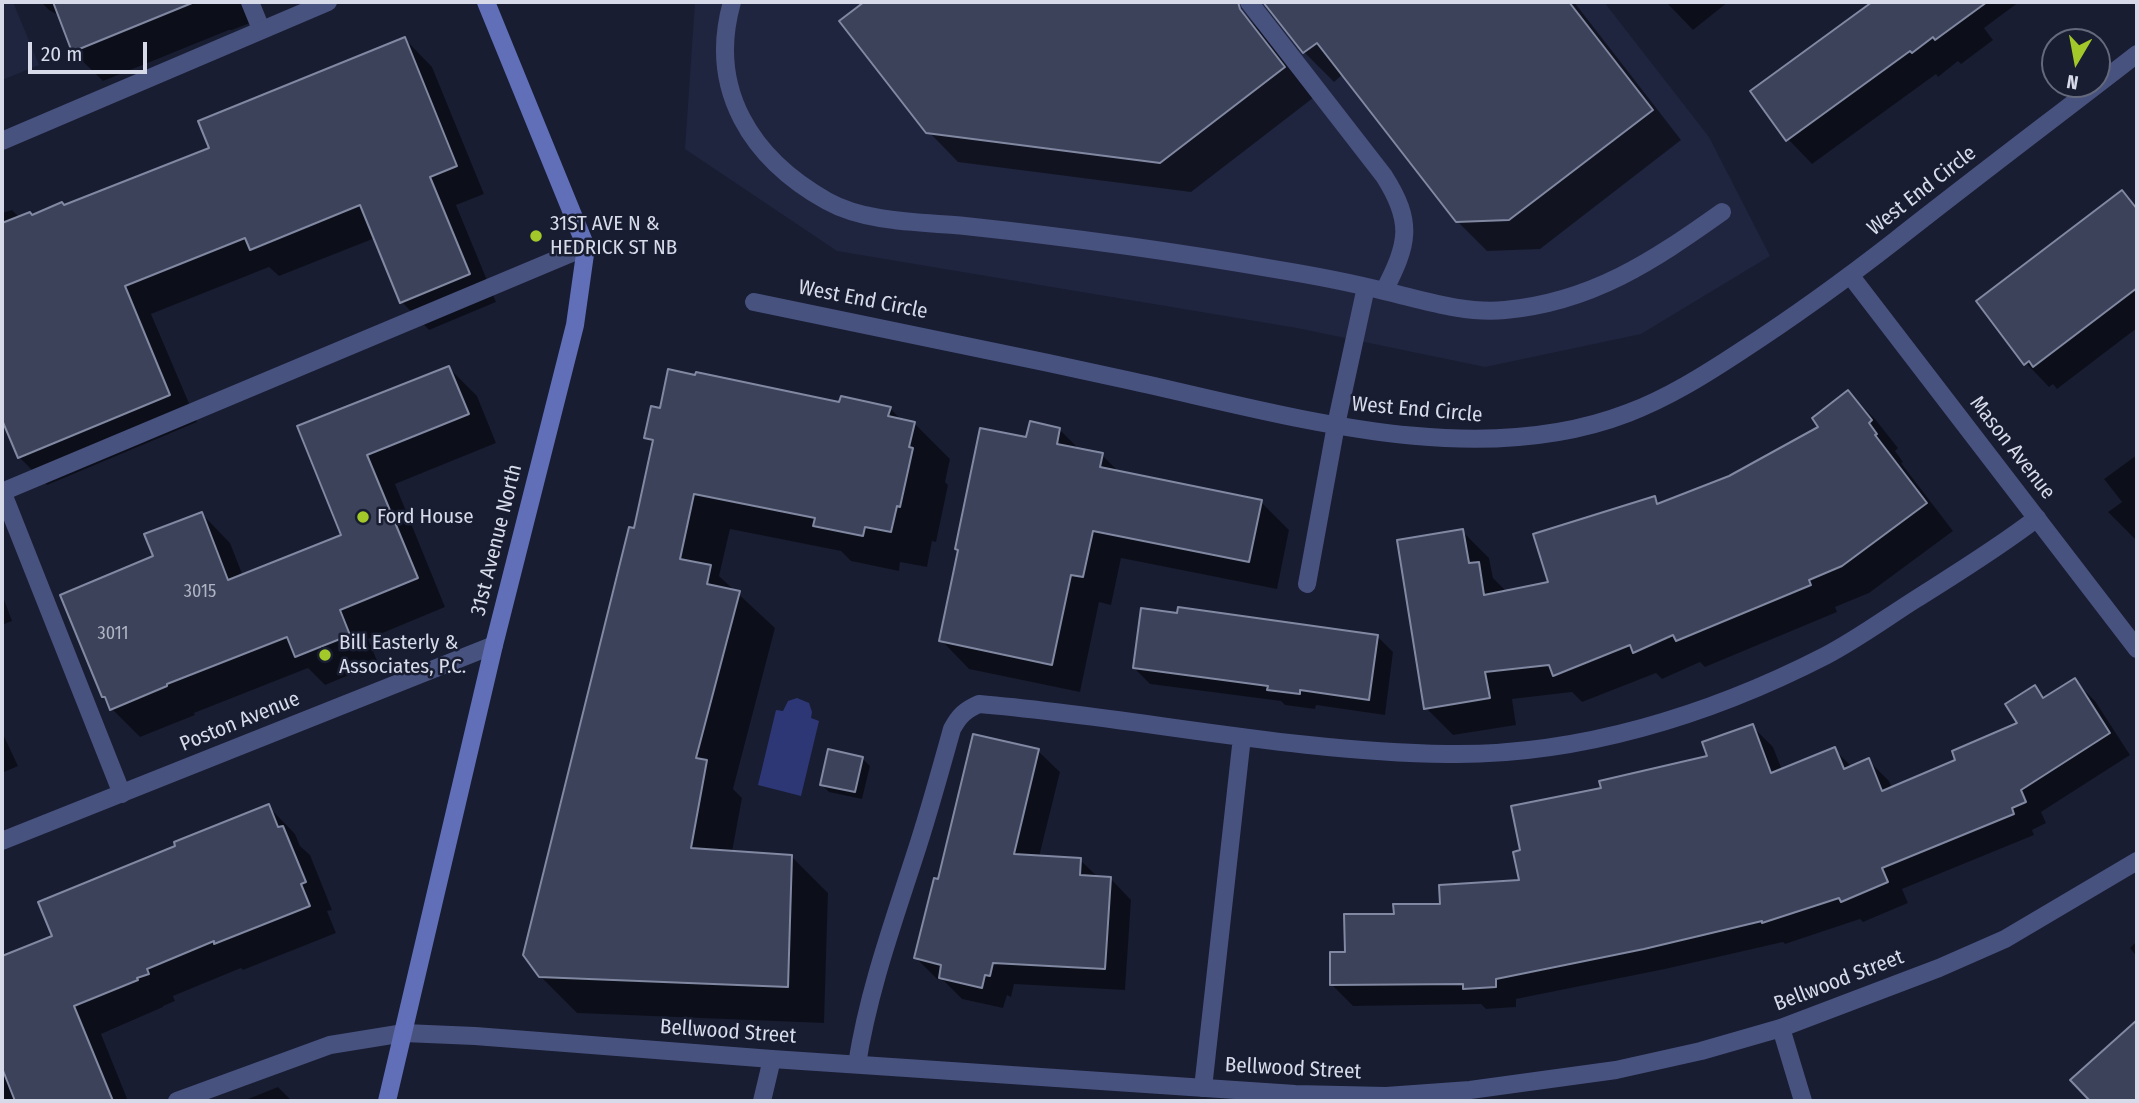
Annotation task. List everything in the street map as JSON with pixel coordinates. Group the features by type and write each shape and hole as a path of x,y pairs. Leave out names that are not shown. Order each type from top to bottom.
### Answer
{"main road":[{"path":"486,2 586,247"},
{"name":"31st Avenue North","path":"387,1101 494,645 575,325 586,247"}],"street":[{"path":"250,2 261,29"},
{"path":"2,141 328,2"},
{"path":"732,2 727,17 725,46 727,76 736,108 752,138 774,162 813,193 841,208 872,216 1036,234 1273,268 1436,304 1469,310 1501,311 1535,307 1603,286 1672,247 1722,212"},
{"path":"1249,2 1384,176 1396,194 1405,231 1401,253 1375,289 1336,425 1307,584"},
{"name":"West End Circle","path":"754,302 948,340 1336,425 1479,440 1562,432 1629,413 1669,395 1783,324 2137,54"},
{"path":"122,794 2,491 586,247"},
{"name":"Mason Avenue","path":"1850,275 2137,649"},
{"path":"857,1064 879,964 915,856 952,729 967,709 979,704 994,705 1339,749 1448,754 1537,750 1582,742 1643,727 1758,688 1827,654 1999,547 2037,518"},
{"name":"Poston Avenue","path":"2,841 494,645"},
{"path":"1203,1088 1242,737"},
{"name":"Bellwood Street","path":"177,1101 330,1045 404,1033 1295,1094 1386,1096 1470,1090 1616,1070 1700,1051 1781,1028 1939,968 2005,939 2137,861"},
{"path":"1781,1028 1803,1101"},
{"path":"762,1101 772,1059"}],"shaded area":[{"path":"2,2 13,2 39,65 2,80"},
{"path":"695,2 1604,2 1709,137 1770,256 1641,334 1485,367 1297,328 837,251 685,149"}],"water":[{"path":"797,698 809,703 811,718 819,721 801,796 758,785 776,710 783,711 788,701"}],"building":[{"path":"53,2 191,2 192,3 72,52"},
{"path":"864,2 1238,2 1240,9 1285,67 1160,163 926,133 839,21"},
{"path":"1263,2 1569,2 1653,110 1509,220 1456,222 1317,43 1303,53"},
{"path":"1872,2 1987,2 1935,40 1933,37 1912,53 1910,51 1786,141 1750,91"},
{"path":"405,37 457,166 430,177 470,274 400,303 360,205 250,250 245,238 125,286 170,395 18,458 2,420 2,223 30,212 32,215 62,202 64,205 209,148 198,121"},
{"path":"2122,190 2137,209 2137,288 2033,367 2029,361 2024,365 1976,301"},
{"path":"449,366 469,414 367,455 418,578 340,610 350,635 295,657 287,637 167,684 110,710 105,697 102,697 60,595 153,556 144,534 202,512 228,580 341,535 297,426"},
{"path":"668,369 695,375 696,372 839,402 841,396 891,407 888,416 915,422 909,447 913,448 900,507 897,506 891,532 865,527 863,536 813,526 815,518 694,494 680,559 711,565 707,584 740,591 696,758 707,760 691,848 792,855 788,987 539,977 523,955 629,527 634,528 653,440 644,438 651,406 660,408"},
{"path":"1848,390 1872,420 1869,423 1877,434 1875,435 1927,503 1842,566 1809,580 1811,585 1676,641 1673,635 1633,653 1630,645 1553,676 1549,665 1485,672 1490,698 1424,709 1397,540 1463,529 1469,563 1479,562 1484,595 1548,582 1533,534 1655,496 1657,504 1729,476 1818,427 1812,418"},
{"path":"1030,421 1060,428 1057,444 1103,453 1100,467 1262,500 1249,562 1093,531 1083,577 1071,575 1052,665 939,641 980,428 1026,437"},
{"path":"1178,607 1378,635 1369,700 1300,690 1300,694 1267,690 1268,686 1133,668 1141,608 1177,613"},
{"path":"2075,678 2110,733 2021,790 2026,802 2012,808 2014,814 1882,868 1888,882 1841,902 1839,898 1762,923 1496,979 1496,987 1463,989 1463,984 1330,985 1330,952 1345,952 1344,914 1394,914 1393,904 1440,904 1439,885 1519,880 1513,852 1520,850 1511,806 1601,788 1599,781 1707,756 1702,742 1753,724 1771,773 1835,747 1844,769 1869,758 1882,791 1955,760 1952,751 2017,723 2005,704 2035,685 2043,698"},
{"path":"973,734 1039,749 1014,854 1081,858 1080,875 1111,877 1105,969 993,963 990,976 985,975 982,988 939,978 941,965 914,958 934,878 938,879"},
{"path":"828,749 863,757 855,792 820,785"},
{"path":"269,804 278,827 283,826 306,882 301,884 310,906 147,969 149,974 137,978 138,980 74,1006 113,1101 15,1101 2,1068 2,956 52,936 38,902 175,846 174,842"},
{"path":"2137,1020 2137,1101 2090,1101 2070,1080"}],"place":[{"name":"31ST AVE N & HEDRICK ST NB","path":"536,236"},
{"name":"Ford House","path":"363,517"},
{"name":"Bill Easterly & Associates, P.C.","path":"325,655"}]}
